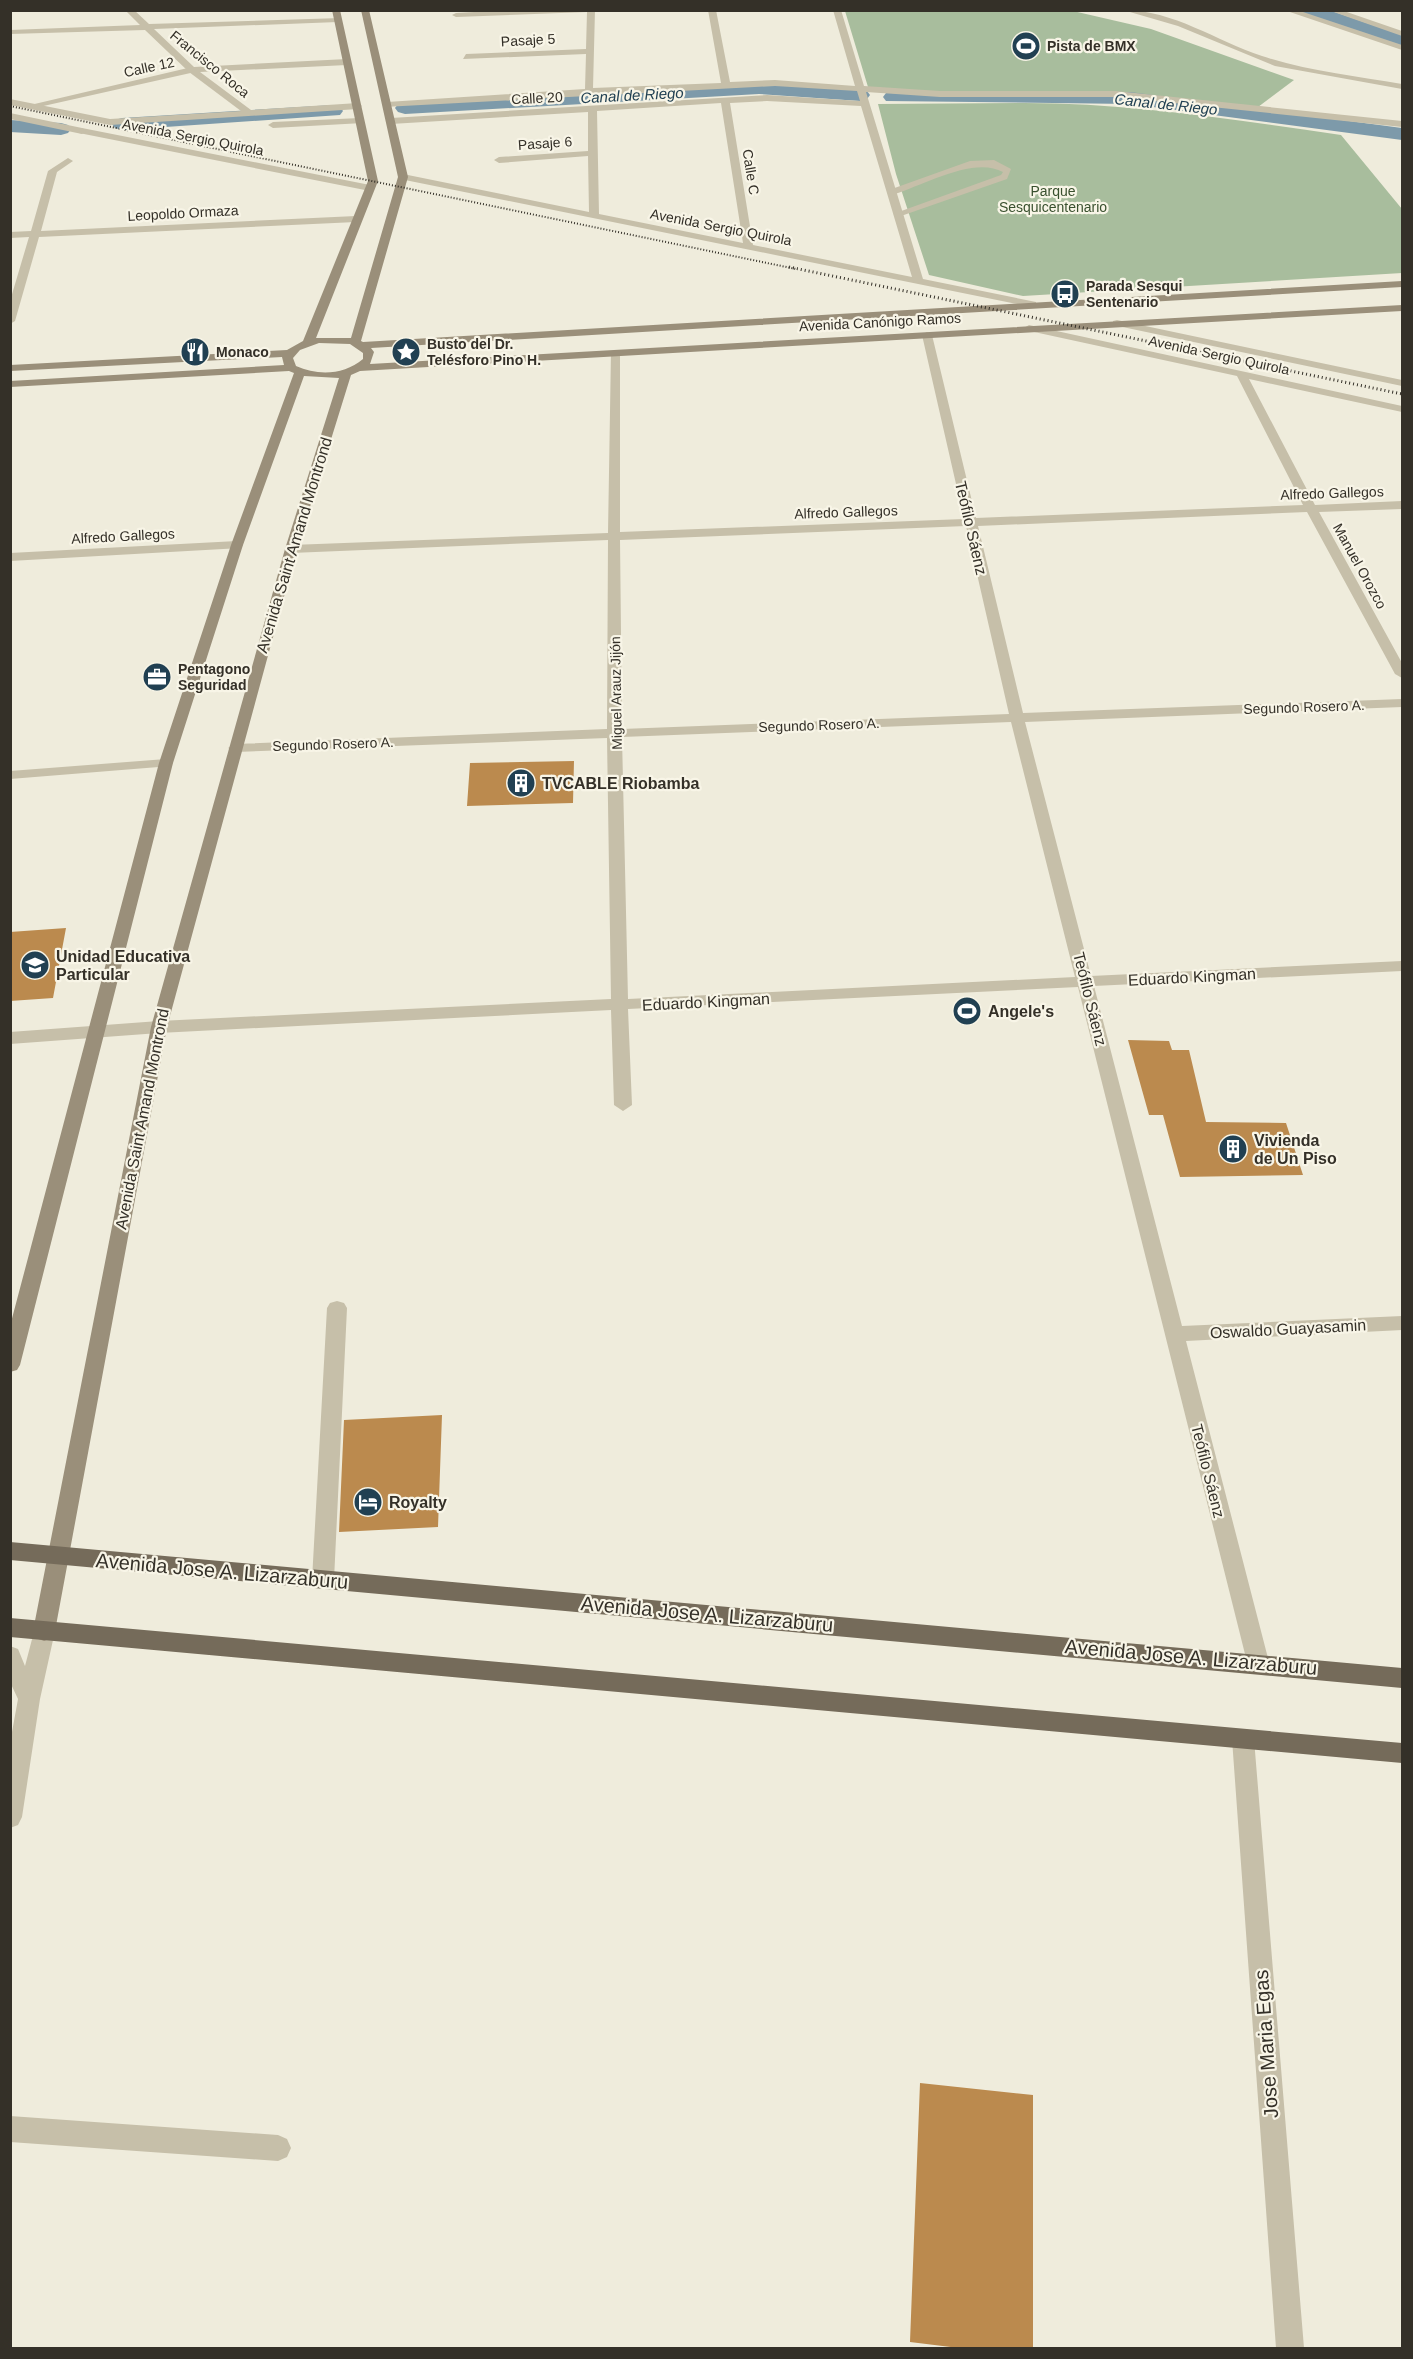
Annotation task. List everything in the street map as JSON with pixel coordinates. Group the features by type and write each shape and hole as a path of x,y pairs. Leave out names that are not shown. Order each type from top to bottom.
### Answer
{"main road":[{"name":"Avenida Jose A. Lizarzaburu","path":"10,1551 1258,1662 1402,1678"},
{"path":"10,1627 1402,1753"}],"street":[{"name":"Francisco Roca","path":"129,10 192,70 249,113"},
{"path":"352,370 370,356 358,343 403,177 365,10"},
{"path":"456,15 586,10"},
{"path":"589,92 591,10"},
{"path":"712,10 726,84"},
{"path":"837,10 918,280"},
{"path":"1127,10 1163,14 1256,57 1278,64 1402,87"},
{"path":"1288,10 1402,48"},
{"path":"1332,10 1402,35"},
{"path":"10,32 337,15 373,181 308,343"},
{"name":"Pasaje 5","path":"466,57 591,51"},
{"name":"Calle 12","path":"30,106 192,70 347,62"},
{"name":"Calle 20","path":"387,105 726,84 793,84 940,94 1116,94 1402,124"},
{"name":"Calle 20","path":"391,121 767,98 865,104"},
{"name":"Calle C","path":"725,100 749,248"},
{"name":"Avenida Sergio Quirola","path":"10,102 104,122 249,113"},
{"path":"249,113 358,106"},
{"path":"592,108 594,217"},
{"name":"Avenida Sergio Quirola","path":"10,116 370,189"},
{"path":"273,125 360,120"},
{"name":"Pasaje 6","path":"499,160 593,153"},
{"path":"10,321 53,171 68,161"},
{"path":"892,192 973,163 994,163 1008,171 1004,177 898,214"},
{"name":"Avenida Sergio Quirola","path":"403,177 1032,304"},
{"name":"Leopoldo Ormaza","path":"10,235 356,219"},
{"name":"Avenida Canónigo Ramos","path":"10,368 290,353 308,343 332,339 358,343 1402,284"},
{"path":"1097,300 1117,323"},
{"name":"Avenida Canónigo Ramos","path":"10,384 296,370 318,375 352,370 615,353 1402,308"},
{"name":"Avenida Sergio Quirola","path":"1117,323 1402,383"},
{"name":"Avenida Sergio Quirola","path":"1029,328 1402,410"},
{"name":"Teófilo Sáenz","path":"927,335 969,522 1017,718 1258,1662"},
{"path":"10,1365 166,763 296,370 287,363 290,353"},
{"name":"Miguel Arauz Jijón","path":"615,353 616,733 619,1006 623,1105"},
{"name":"Avenida Saint Amand Montrond","path":"44,1631 56,1556 159,1027 291,549 352,370"},
{"name":"Manuel Orozco","path":"1242,376 1402,674"},
{"name":"Alfredo Gallegos","path":"291,549 1402,506"},
{"name":"Alfredo Gallegos","path":"10,557 237,545"},
{"name":"Segundo Rosero A.","path":"235,748 1402,703"},
{"path":"10,775 166,763"},
{"name":"Eduardo Kingman","path":"10,1038 159,1027 1402,966"},
{"path":"323,1580 337,1308"},
{"name":"Oswaldo Guayasamin","path":"1173,1334 1402,1323"},
{"path":"10,1817 29,1700 44,1631"},
{"path":"10,1656 29,1700"},
{"name":"Jose Maria Egas","path":"1243,1739 1290,2349"},
{"path":"10,2129 278,2148"}],"green space":[{"name":"Pista de BMX","path":"845,11 1073,11 1151,29 1294,80 1258,107 1120,92 941,92 868,87"},
{"name":"Parque Sesquicentenario","path":"1025,103 1144,109 1341,135 1402,209 1402,273 1023,296 929,275 896,174 878,104"}],"building":[{"name":"TVCABLE Riobamba","path":"574,761 573,803 467,806 470,763"},
{"name":"Unidad Educativa Particular","path":"66,928 53,998 10,1001 10,932"},
{"path":"1128,1040 1169,1041 1172,1050 1189,1050 1206,1122 1286,1123 1303,1175 1180,1177 1163,1115 1149,1115"},
{"path":"442,1415 438,1527 339,1532 344,1420"},
{"path":"920,2083 1033,2095 1033,2349 967,2349 910,2342"}],"waterway":[{"name":"Canal de Riego","path":"1309,10 1402,41"},
{"name":"Canal de Riego","path":"405,108 759,88 860,95"},
{"name":"Canal de Riego","path":"893,97 1130,98 1402,134"},
{"name":"Canal de Riego","path":"122,124 333,111"},
{"name":"Canal de Riego","path":"10,126 61,129"}],"railway":[{"path":"10,106 796,269"},
{"path":"789,267 1402,394"}],"place":[{"name":"Pista de BMX","path":"1026,46"},
{"name":"Parada Sesqui Sentenario","path":"1065,294"},
{"name":"Monaco","path":"195,352"},
{"name":"Busto del Dr. Telésforo Pino H.","path":"406,352"},
{"name":"Pentagono Seguridad","path":"157,677"},
{"name":"TVCABLE Riobamba","path":"521,783"},
{"name":"Unidad Educativa Particular","path":"35,965"},
{"name":"Angele's","path":"967,1011"},
{"name":"Vivienda de Un Piso","path":"1233,1149"},
{"name":"Royalty","path":"368,1502"}]}
